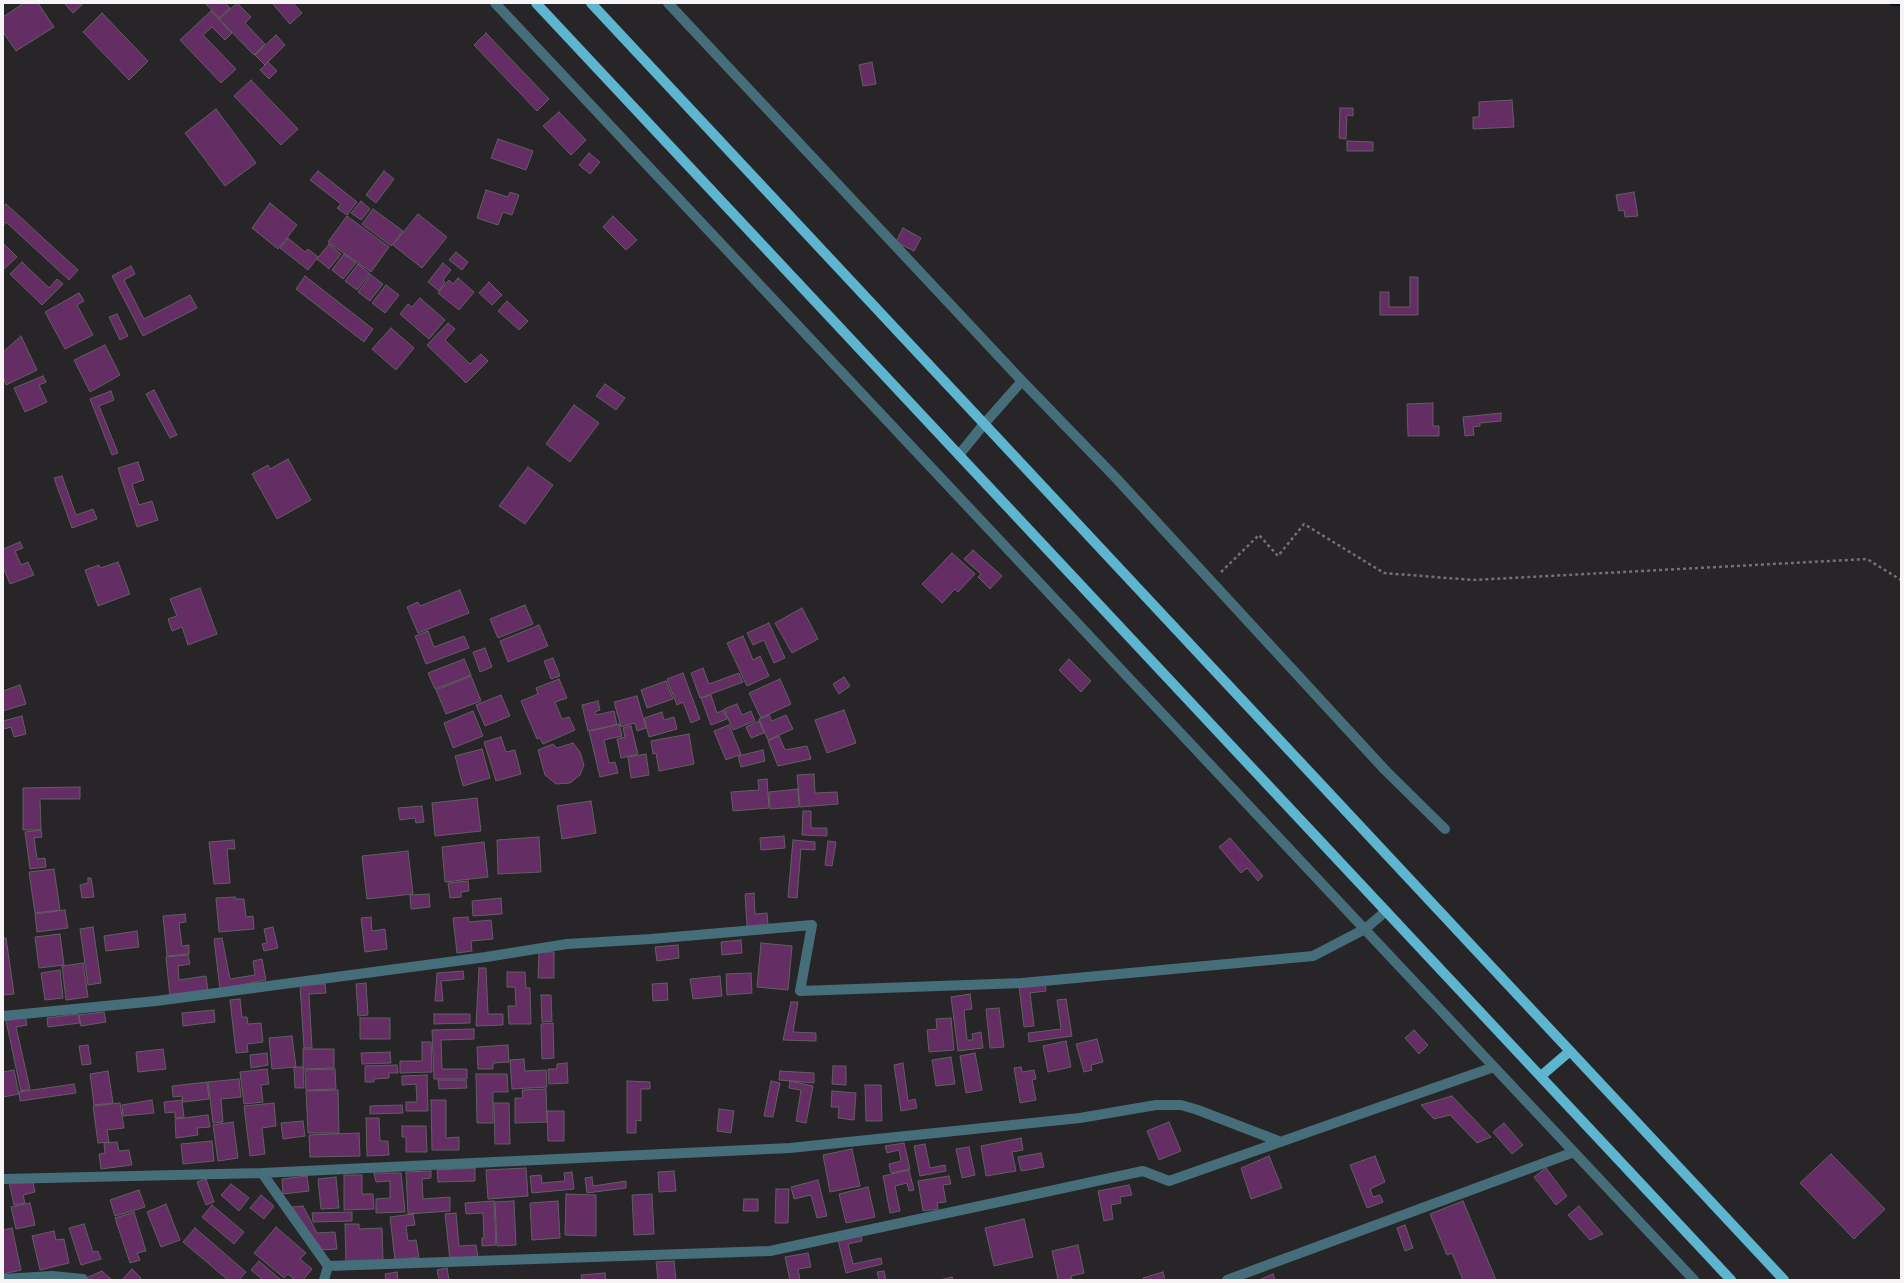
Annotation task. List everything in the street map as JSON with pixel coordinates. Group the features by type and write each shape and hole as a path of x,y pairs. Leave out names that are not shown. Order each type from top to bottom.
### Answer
{"main road":[{"path":"536,3 1731,1280"},
{"path":"591,3 1784,1280"},
{"path":"1541,1076 1570,1051"}],"street":[{"path":"495,3 1694,1280"},
{"path":"668,3 1022,381 1116,478 1210,582 1385,770 1444,829"},
{"path":"959,455 1022,381"},
{"path":"3,1016 156,1001 486,957 567,944 651,939 812,925 800,991 1022,983 1313,956 1365,929 1386,911"},
{"path":"328,1266 770,1251 1143,1171 1169,1181 1494,1067"},
{"path":"3,1179 262,1173 790,1148 1080,1118 1156,1105 1180,1105 1198,1110 1281,1142"},
{"path":"1227,1280 1574,1152"},
{"path":"262,1173 328,1266"},
{"path":"324,1280 328,1266"},
{"path":"3,1279 52,1276 83,1279"}],"path":[{"path":"1210,582 1259,535 1278,556 1304,524 1384,573 1473,580 1867,559 1901,580"}],"building":[{"path":"24,3 38,3 54,27 16,51 3,32 3,17"},
{"path":"64,3 84,3 73,13"},
{"path":"205,3 225,3 230,8 219,18"},
{"path":"237,3 251,17 245,23 265,44 254,55 219,19"},
{"path":"272,3 293,3 302,13 290,24"},
{"path":"211,11 232,33 225,40 212,27 203,35 236,69 221,83 180,40"},
{"path":"102,13 148,61 129,80 83,32"},
{"path":"486,33 549,99 537,111 474,45"},
{"path":"276,35 285,45 265,65 255,55"},
{"path":"268,62 277,71 269,79 260,70"},
{"path":"872,62 876,84 863,86 859,65"},
{"path":"251,80 298,129 281,145 234,96"},
{"path":"1512,100 1514,127 1473,129 1473,117 1479,117 1479,102"},
{"path":"1340,108 1353,108 1353,116 1347,115 1346,139 1339,138"},
{"path":"216,109 256,163 225,186 185,133"},
{"path":"559,112 586,140 571,155 543,126"},
{"path":"498,139 533,151 526,170 491,158"},
{"path":"1347,141 1373,142 1373,151 1347,151"},
{"path":"589,153 600,162 590,174 579,165"},
{"path":"318,171 357,202 347,215 337,208 341,204 310,180"},
{"path":"384,171 394,179 376,203 366,195"},
{"path":"486,190 508,197 510,192 519,195 512,215 503,212 498,225 477,218"},
{"path":"1634,192 1638,216 1625,217 1624,210 1619,211 1616,195"},
{"path":"361,201 370,209 361,220 351,213"},
{"path":"270,203 297,225 278,249 252,228"},
{"path":"6,204 78,270 69,280 6,222 3,226 3,207"},
{"path":"373,209 403,231 391,246 362,224"},
{"path":"418,214 447,237 422,268 393,245"},
{"path":"347,216 389,247 371,272 328,242"},
{"path":"613,216 637,240 626,250 603,227"},
{"path":"903,228 921,238 914,251 896,242"},
{"path":"288,238 305,252 308,249 318,257 308,270 280,248"},
{"path":"3,243 17,257 4,269 3,268"},
{"path":"329,244 341,254 329,269 317,259"},
{"path":"456,252 468,262 462,270 449,260"},
{"path":"344,254 356,263 343,279 332,270"},
{"path":"22,262 49,288 57,279 63,284 42,305 10,274"},
{"path":"443,263 451,270 443,280 445,282 439,291 428,282"},
{"path":"358,264 370,274 357,290 345,281"},
{"path":"131,266 135,274 124,280 144,319 190,295 197,308 143,336 112,276"},
{"path":"371,275 383,284 370,301 358,292"},
{"path":"305,276 373,329 364,342 296,289"},
{"path":"1410,277 1418,277 1418,315 1380,315 1380,292 1389,292 1389,307 1410,307"},
{"path":"458,278 474,292 459,310 438,293 449,280 453,284"},
{"path":"489,282 502,295 492,305 479,293"},
{"path":"386,285 399,295 385,313 372,303"},
{"path":"79,293 84,301 77,305 93,335 65,349 45,312"},
{"path":"420,298 445,320 429,339 400,314 408,304 412,307"},
{"path":"507,301 528,321 519,330 498,311"},
{"path":"117,314 128,336 120,340 109,317"},
{"path":"448,323 455,329 445,340 470,364 481,354 488,361 466,383 427,345"},
{"path":"391,328 414,348 396,370 372,349"},
{"path":"21,336 37,370 6,385 3,377 3,352"},
{"path":"105,345 120,375 90,392 74,360"},
{"path":"43,376 46,382 39,385 47,402 25,412 14,388"},
{"path":"605,384 625,398 616,410 596,396"},
{"path":"154,390 177,435 170,438 146,394"},
{"path":"111,391 114,400 99,406 118,453 112,455 90,399"},
{"path":"1433,403 1433,426 1439,426 1439,436 1408,436 1407,404"},
{"path":"574,405 599,423 570,462 546,444"},
{"path":"1501,413 1501,421 1480,423 1480,426 1473,427 1474,435 1465,436 1463,417"},
{"path":"288,459 311,500 277,519 252,474 268,465 270,469"},
{"path":"138,462 144,480 132,484 139,505 152,501 158,520 137,527 118,468"},
{"path":"528,467 553,485 525,524 499,506"},
{"path":"62,476 76,515 93,509 97,519 72,528 54,478"},
{"path":"20,542 23,548 15,551 21,565 28,562 34,575 10,584 3,567 3,549"},
{"path":"973,550 1002,576 990,589 978,577 981,574 964,559"},
{"path":"952,553 975,574 958,592 955,589 942,603 922,584"},
{"path":"118,562 130,594 98,606 85,570 99,565 100,568"},
{"path":"200,588 217,634 188,645 182,627 172,631 168,619 177,616 170,599"},
{"path":"460,590 469,613 418,633 407,607 418,602 420,606"},
{"path":"525,605 533,624 498,638 490,619"},
{"path":"802,608 818,639 792,653 775,623"},
{"path":"769,623 785,658 774,663 764,640 753,645 747,633"},
{"path":"539,625 548,646 508,662 500,641"},
{"path":"428,631 434,647 464,636 469,648 426,664 415,636"},
{"path":"743,636 753,660 760,656 769,676 747,686 727,643"},
{"path":"485,648 492,667 480,672 473,652"},
{"path":"553,658 560,676 551,679 544,661"},
{"path":"464,659 471,675 435,689 428,673"},
{"path":"1069,659 1091,681 1081,692 1059,670"},
{"path":"703,668 709,684 739,673 743,682 700,698 691,673"},
{"path":"683,673 700,719 691,723 683,702 677,705 667,679"},
{"path":"471,676 481,701 446,714 436,690"},
{"path":"844,677 850,686 839,694 833,684"},
{"path":"559,679 567,698 555,702 562,719 569,717 575,730 543,744 540,738 537,739 521,701 538,694 536,688"},
{"path":"780,679 791,704 761,718 749,693"},
{"path":"666,681 673,699 647,708 641,690"},
{"path":"20,685 26,704 3,711 3,691"},
{"path":"501,695 510,716 485,726 476,705"},
{"path":"711,695 717,713 723,710 727,719 711,725 701,698"},
{"path":"637,696 646,728 637,731 635,723 621,727 614,702"},
{"path":"598,701 600,710 595,712 596,715 614,711 617,725 588,731 582,705"},
{"path":"737,704 742,715 751,711 755,721 733,730 724,709"},
{"path":"844,710 856,743 827,753 815,720"},
{"path":"473,711 483,736 453,748 444,723"},
{"path":"662,712 664,720 674,717 677,729 649,737 644,718"},
{"path":"769,715 772,721 786,715 793,729 768,740 759,719"},
{"path":"22,716 26,734 14,737 11,727 4,729 3,721"},
{"path":"759,721 764,733 751,738 746,727"},
{"path":"619,724 622,736 604,740 609,763 615,762 618,773 600,777 589,731"},
{"path":"729,725 741,754 726,760 714,731"},
{"path":"631,726 638,754 621,758 617,739 625,737 623,728"},
{"path":"689,734 694,764 659,771 656,753 653,754 651,741"},
{"path":"779,736 785,750 807,746 811,759 778,766 768,741"},
{"path":"501,737 506,752 515,750 521,774 496,781 484,742"},
{"path":"573,743 580,752 584,765 580,775 570,783 556,784 545,775 538,750 553,744 557,748"},
{"path":"482,749 490,778 463,786 455,756"},
{"path":"763,750 765,761 741,767 738,756"},
{"path":"646,754 649,775 631,778 628,757"},
{"path":"814,774 815,793 837,792 838,804 800,807 797,775"},
{"path":"767,779 769,808 733,811 731,792 759,790 758,780"},
{"path":"80,787 80,799 40,799 41,830 23,830 23,788"},
{"path":"798,789 799,807 770,809 769,792"},
{"path":"477,798 481,831 435,836 432,803"},
{"path":"591,801 596,833 562,839 557,806"},
{"path":"422,806 424,822 416,823 415,818 400,820 398,808"},
{"path":"803,811 811,811 811,828 827,828 827,836 802,835"},
{"path":"41,830 42,837 34,838 37,859 45,858 46,867 30,869 25,832"},
{"path":"784,836 785,848 761,850 760,838"},
{"path":"539,837 541,872 498,874 497,840"},
{"path":"1230,838 1263,876 1258,881 1247,868 1241,873 1219,847"},
{"path":"234,840 235,849 227,849 230,883 214,884 209,842"},
{"path":"793,840 815,842 815,850 801,849 797,898 788,897"},
{"path":"828,841 836,842 832,866 825,865"},
{"path":"484,842 488,877 445,882 442,847"},
{"path":"408,851 413,894 367,899 362,856"},
{"path":"54,869 60,910 35,913 29,872"},
{"path":"88,878 91,878 94,897 82,898 80,885 88,883"},
{"path":"468,881 469,891 461,892 461,897 450,898 448,883"},
{"path":"754,893 755,914 767,913 768,925 747,926 745,894"},
{"path":"429,894 430,907 411,909 410,895"},
{"path":"235,897 235,899 244,899 246,917 253,916 254,929 219,932 216,898"},
{"path":"501,898 502,914 473,916 472,901"},
{"path":"65,910 68,928 37,932 35,914"},
{"path":"185,914 186,922 179,923 182,946 189,945 189,954 167,956 163,916"},
{"path":"371,917 372,931 385,929 387,949 365,952 361,918"},
{"path":"468,917 469,922 491,920 493,939 471,941 472,951 457,953 453,918"},
{"path":"93,927 101,983 88,985 80,929"},
{"path":"273,927 278,948 264,951 262,944 267,943 264,929"},
{"path":"137,931 139,947 106,951 104,936"},
{"path":"60,934 64,965 39,968 35,937"},
{"path":"3,938 6,938 14,994 3,995"},
{"path":"222,938 230,979 255,975 253,961 262,959 266,980 220,989 214,939"},
{"path":"741,940 742,953 722,955 721,942"},
{"path":"761,943 792,946 788,990 757,987"},
{"path":"678,945 679,958 657,961 655,947"},
{"path":"539,952 554,952 554,978 538,978"},
{"path":"188,955 190,964 178,966 179,980 206,976 208,992 170,997 166,957"},
{"path":"83,963 88,997 66,1000 62,966"},
{"path":"479,968 486,968 488,1014 503,1014 503,1025 476,1026"},
{"path":"60,970 63,998 45,1000 41,973"},
{"path":"463,971 464,979 441,981 443,1001 435,1001 437,973"},
{"path":"507,972 525,972 526,988 530,988 531,1024 509,1024 508,1006 516,1006 515,987 507,987"},
{"path":"751,973 752,993 727,995 726,974"},
{"path":"720,976 722,996 693,999 690,979"},
{"path":"366,983 368,1015 358,1016 356,984"},
{"path":"667,983 668,1000 653,1001 652,984"},
{"path":"1045,983 1046,991 1030,993 1034,1026 1024,1027 1019,986"},
{"path":"325,984 326,993 309,994 312,1048 304,1048 300,985"},
{"path":"970,994 972,1009 964,1010 967,1040 973,1040 972,1034 981,1032 983,1048 958,1051 951,997"},
{"path":"541,995 551,995 552,1021 542,1022"},
{"path":"240,999 242,1017 247,1017 248,1024 261,1023 263,1042 247,1044 248,1052 236,1053 230,1000"},
{"path":"1066,999 1072,1036 1029,1042 1028,1033 1061,1029 1057,1000"},
{"path":"791,1002 798,1002 793,1032 816,1033 816,1041 783,1040"},
{"path":"999,1008 1004,1047 990,1048 986,1009"},
{"path":"214,1010 215,1022 183,1026 182,1013"},
{"path":"104,1012 106,1022 81,1026 79,1015"},
{"path":"78,1014 80,1023 48,1027 47,1018"},
{"path":"434,1014 470,1014 470,1023 434,1024"},
{"path":"25,1016 27,1025 16,1027 30,1089 21,1091 6,1021"},
{"path":"360,1018 390,1018 390,1039 360,1039"},
{"path":"951,1018 954,1050 929,1052 927,1030 937,1029 936,1019"},
{"path":"553,1023 554,1058 542,1059 541,1024"},
{"path":"474,1029 474,1039 441,1040 442,1069 467,1069 467,1079 434,1079 432,1030"},
{"path":"1414,1030 1428,1045 1419,1054 1405,1038"},
{"path":"292,1036 296,1067 272,1069 269,1038"},
{"path":"1097,1039 1103,1062 1091,1065 1092,1070 1084,1072 1076,1044"},
{"path":"1066,1041 1071,1067 1048,1072 1043,1046"},
{"path":"422,1042 431,1042 432,1072 400,1073 400,1061 422,1061"},
{"path":"88,1045 91,1064 82,1065 79,1046"},
{"path":"508,1045 509,1062 493,1063 493,1069 478,1069 477,1047"},
{"path":"163,1049 166,1069 138,1072 136,1052"},
{"path":"303,1049 334,1049 334,1068 303,1069"},
{"path":"390,1052 391,1063 362,1064 361,1053"},
{"path":"267,1053 268,1065 251,1068 250,1055"},
{"path":"975,1053 982,1090 966,1093 960,1056"},
{"path":"951,1057 955,1084 936,1086 932,1060"},
{"path":"524,1059 525,1071 546,1070 547,1087 512,1089 510,1060"},
{"path":"567,1063 568,1083 549,1084 548,1069 557,1069 557,1064"},
{"path":"903,1063 908,1101 915,1099 917,1108 901,1111 894,1065"},
{"path":"397,1065 398,1073 389,1073 389,1078 374,1079 374,1082 365,1082 365,1066"},
{"path":"833,1066 846,1066 846,1085 832,1084"},
{"path":"294,1067 303,1067 304,1088 295,1088"},
{"path":"1021,1067 1022,1072 1034,1070 1036,1079 1032,1080 1036,1100 1020,1103 1014,1068"},
{"path":"267,1069 269,1084 261,1085 263,1102 244,1104 240,1072"},
{"path":"335,1069 336,1089 306,1090 305,1070"},
{"path":"14,1070 19,1094 3,1097 3,1072"},
{"path":"108,1071 113,1103 94,1105 90,1074"},
{"path":"780,1071 814,1073 814,1083 779,1080"},
{"path":"476,1074 507,1074 508,1092 493,1092 493,1123 477,1123"},
{"path":"427,1075 428,1111 406,1111 406,1102 417,1102 416,1084 402,1085 402,1076"},
{"path":"239,1079 241,1097 221,1099 223,1122 213,1123 208,1082"},
{"path":"438,1080 466,1080 467,1088 439,1089"},
{"path":"627,1081 650,1082 650,1089 641,1089 641,1121 636,1120 636,1133 627,1133"},
{"path":"771,1081 780,1083 773,1117 764,1116"},
{"path":"790,1081 813,1086 806,1123 796,1121 801,1090 789,1088"},
{"path":"207,1082 209,1099 183,1102 182,1096 173,1097 172,1086"},
{"path":"74,1084 76,1093 20,1101 19,1092"},
{"path":"865,1085 881,1085 882,1121 866,1121"},
{"path":"546,1089 547,1122 515,1123 515,1098 523,1098 522,1090"},
{"path":"338,1090 339,1133 308,1133 306,1091"},
{"path":"832,1091 856,1093 854,1120 838,1118 839,1107 831,1107"},
{"path":"1452,1096 1491,1137 1477,1143 1450,1115 1434,1119 1421,1105"},
{"path":"152,1100 154,1113 123,1116 122,1105"},
{"path":"182,1100 184,1117 175,1118 175,1112 165,1113 164,1102"},
{"path":"431,1100 446,1100 446,1138 459,1137 459,1150 432,1150"},
{"path":"120,1103 124,1128 107,1130 109,1142 98,1143 93,1106"},
{"path":"274,1103 276,1126 262,1128 265,1154 250,1156 244,1106"},
{"path":"494,1103 509,1103 510,1144 495,1144"},
{"path":"402,1105 403,1113 370,1114 370,1106"},
{"path":"719,1109 734,1111 731,1133 717,1131"},
{"path":"547,1111 564,1111 564,1141 548,1141"},
{"path":"208,1115 210,1127 197,1128 198,1135 176,1138 175,1119"},
{"path":"366,1118 379,1118 380,1141 388,1141 389,1155 367,1156"},
{"path":"303,1121 305,1136 283,1139 281,1123"},
{"path":"233,1122 238,1158 218,1161 213,1125"},
{"path":"1169,1122 1181,1151 1159,1160 1147,1131"},
{"path":"1504,1123 1523,1145 1512,1154 1493,1132"},
{"path":"402,1126 426,1126 427,1152 406,1152 406,1137 402,1137"},
{"path":"359,1133 360,1156 310,1157 309,1135"},
{"path":"1021,1138 1023,1150 1012,1152 1016,1171 986,1176 981,1146"},
{"path":"212,1141 214,1161 183,1164 181,1144"},
{"path":"117,1142 119,1151 129,1150 132,1165 101,1169 99,1154 105,1153 104,1143"},
{"path":"904,1143 910,1169 891,1173 889,1164 901,1161 899,1150 887,1153 885,1146"},
{"path":"925,1144 930,1168 945,1165 946,1171 920,1176 914,1146"},
{"path":"969,1147 975,1175 962,1178 956,1149"},
{"path":"852,1149 860,1186 830,1192 823,1155"},
{"path":"1041,1153 1044,1167 1021,1171 1018,1157"},
{"path":"1831,1154 1885,1209 1854,1239 1800,1183"},
{"path":"1269,1156 1282,1188 1251,1199 1241,1168"},
{"path":"1375,1156 1385,1182 1370,1189 1373,1197 1380,1195 1383,1202 1367,1208 1350,1165"},
{"path":"475,1168 475,1181 438,1182 437,1170"},
{"path":"526,1168 528,1196 488,1199 486,1170"},
{"path":"1546,1168 1567,1196 1556,1205 1534,1177"},
{"path":"909,1170 914,1190 909,1191 907,1183 895,1186 900,1211 890,1213 883,1176"},
{"path":"431,1171 431,1178 422,1179 423,1199 450,1197 450,1211 408,1214 406,1172"},
{"path":"674,1171 676,1191 659,1192 658,1172"},
{"path":"572,1172 574,1189 532,1193 530,1176 541,1175 542,1183 565,1181 564,1173"},
{"path":"374,1173 401,1173 405,1212 376,1213 376,1199 390,1198 390,1181 376,1182"},
{"path":"344,1175 362,1175 362,1194 373,1194 374,1209 344,1210"},
{"path":"307,1176 309,1191 283,1194 282,1179"},
{"path":"949,1176 951,1184 943,1185 946,1202 937,1203 938,1209 923,1211 918,1181"},
{"path":"32,1177 35,1192 23,1195 25,1203 14,1205 9,1182"},
{"path":"336,1177 339,1208 321,1209 318,1179"},
{"path":"592,1177 593,1186 626,1181 626,1188 587,1193 585,1178"},
{"path":"206,1179 214,1202 206,1205 197,1182"},
{"path":"818,1180 827,1216 817,1218 811,1195 794,1199 791,1187"},
{"path":"231,1184 249,1198 239,1211 221,1195"},
{"path":"1129,1185 1132,1195 1120,1197 1121,1203 1111,1205 1113,1219 1104,1221 1098,1191"},
{"path":"868,1187 875,1217 846,1223 839,1194"},
{"path":"776,1189 789,1189 788,1223 775,1223"},
{"path":"139,1190 145,1207 115,1216 110,1200"},
{"path":"566,1194 596,1195 596,1236 565,1235"},
{"path":"652,1194 654,1234 634,1235 632,1195"},
{"path":"261,1195 274,1206 264,1219 250,1208"},
{"path":"744,1199 758,1199 758,1211 743,1211"},
{"path":"494,1201 496,1245 482,1246 482,1238 484,1238 483,1213 466,1214 465,1203"},
{"path":"514,1201 516,1245 497,1246 495,1202"},
{"path":"558,1201 560,1238 532,1240 530,1203"},
{"path":"1463,1201 1496,1280 1463,1280 1452,1253 1447,1255 1430,1214"},
{"path":"30,1203 35,1225 16,1229 11,1207"},
{"path":"166,1204 180,1240 161,1247 147,1212"},
{"path":"212,1205 244,1232 234,1244 202,1217"},
{"path":"303,1206 317,1233 335,1232 337,1249 321,1250 292,1207"},
{"path":"1579,1206 1603,1234 1590,1240 1568,1215"},
{"path":"134,1212 146,1251 137,1253 140,1260 130,1263 115,1218"},
{"path":"352,1212 352,1221 313,1222 312,1213"},
{"path":"456,1213 459,1246 476,1245 478,1257 450,1260 445,1214"},
{"path":"413,1214 415,1225 406,1226 408,1241 416,1240 419,1257 395,1260 390,1217"},
{"path":"1024,1219 1033,1257 994,1266 985,1228"},
{"path":"84,1224 93,1252 98,1251 101,1259 81,1265 69,1228"},
{"path":"345,1224 359,1224 359,1229 382,1228 383,1261 346,1262"},
{"path":"1405,1225 1413,1248 1405,1251 1397,1228"},
{"path":"276,1227 306,1253 300,1259 312,1269 303,1280 295,1280 288,1274 284,1278 254,1253"},
{"path":"12,1228 21,1270 3,1274 3,1230"},
{"path":"195,1228 246,1272 239,1280 228,1280 183,1242"},
{"path":"54,1231 56,1240 64,1239 69,1263 40,1270 32,1236"},
{"path":"861,1235 862,1241 848,1244 853,1264 881,1258 882,1264 846,1273 838,1240"},
{"path":"1078,1245 1084,1273 1071,1276 1072,1279 1058,1280 1052,1251"},
{"path":"808,1253 811,1267 798,1269 800,1280 790,1280 785,1257"},
{"path":"259,1261 281,1280 263,1280 251,1270"},
{"path":"674,1261 676,1280 658,1280 656,1262"},
{"path":"447,1268 449,1280 439,1280 437,1270"},
{"path":"132,1269 141,1278 139,1280 122,1280"},
{"path":"102,1271 112,1280 84,1279"},
{"path":"884,1271 886,1280 879,1280 877,1272"},
{"path":"397,1272 398,1280 386,1280 385,1274"},
{"path":"1163,1272 1165,1280 1144,1280 1143,1278"},
{"path":"605,1273 606,1280 582,1280 581,1275"},
{"path":"1273,1274 1275,1280 1259,1280"},
{"path":"952,1277 953,1280 940,1280"}],"waterway":[{"path":"1892,3 1901,4"}]}
